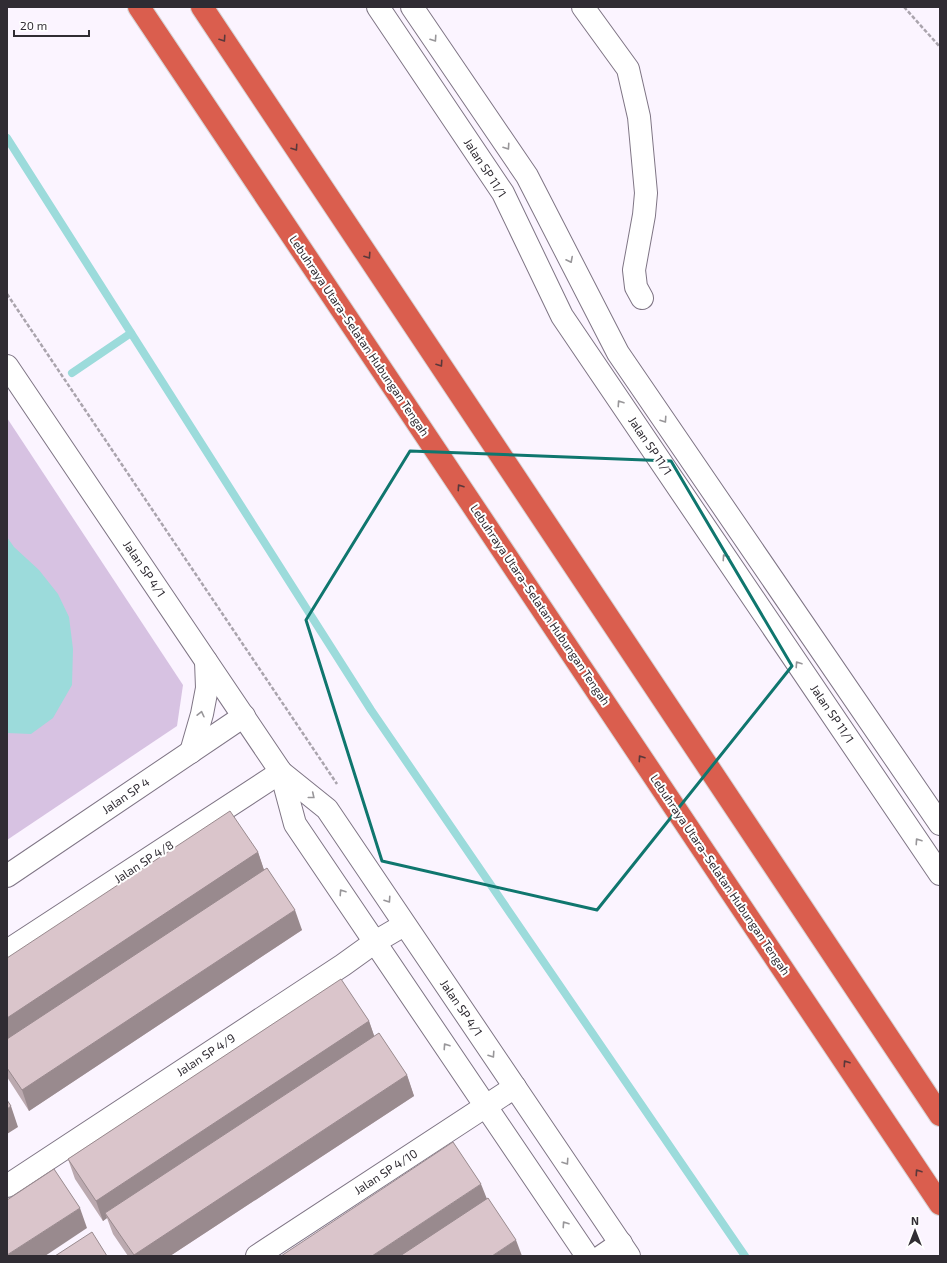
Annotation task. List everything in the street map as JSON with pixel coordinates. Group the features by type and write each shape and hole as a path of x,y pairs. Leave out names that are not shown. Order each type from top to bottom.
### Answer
{"highway":[{"name":"Lebuhraya Utara–Selatan Hubungan Tengah","path":"139,7 940,1204"},
{"path":"202,7 940,1115"}],"street":[{"name":"Jalan SP 11/1","path":"378,7 503,193 562,316 940,874"},
{"path":"412,7 527,176 618,353 940,824"},
{"path":"583,7 628,69 639,117 646,193 644,215 634,270 636,287 642,298"},
{"name":"Jalan SP 4/1","path":"7,366 282,772 327,808 625,1250"},
{"path":"191,752 202,714 207,688 206,661"},
{"name":"Jalan SP 4","path":"7,876 244,716"},
{"name":"Jalan SP 4/1","path":"282,772 295,824 587,1256"},
{"name":"Jalan SP 4/8","path":"7,951 282,772"},
{"name":"Jalan SP 4/9","path":"7,1186 404,924"},
{"name":"Jalan SP 4/10","path":"257,1256 515,1087"},
{"path":"602,1256 625,1250"}],"path":[{"path":"904,7 940,47"},
{"path":"7,294 340,788"}],"highlighted area":[{"path":"410,451 671,461 792,666 597,910 382,861 306,620"}],"shaded area":[{"path":"7,418 183,685 177,726 7,840"},
{"path":"7,537 14,547 39,570 58,594 69,617 73,649 72,685 53,718 31,734 7,733"}],"building":[{"path":"230,811 258,852 7,1018 7,958"},
{"path":"267,868 295,910 22,1090 7,1068 7,1039"},
{"path":"341,979 369,1021 96,1201 68,1159"},
{"path":"379,1033 407,1075 134,1255 105,1213"},
{"path":"7,1100 11,1106 7,1109"},
{"path":"453,1142 481,1184 372,1256 281,1256"},
{"path":"54,1169 80,1208 7,1255 7,1200"},
{"path":"488,1198 516,1240 492,1256 400,1256"},
{"path":"92,1232 107,1256 55,1256"}],"waterway":[{"path":"7,138 371,710 745,1256"},
{"path":"72,373 131,333"}]}
